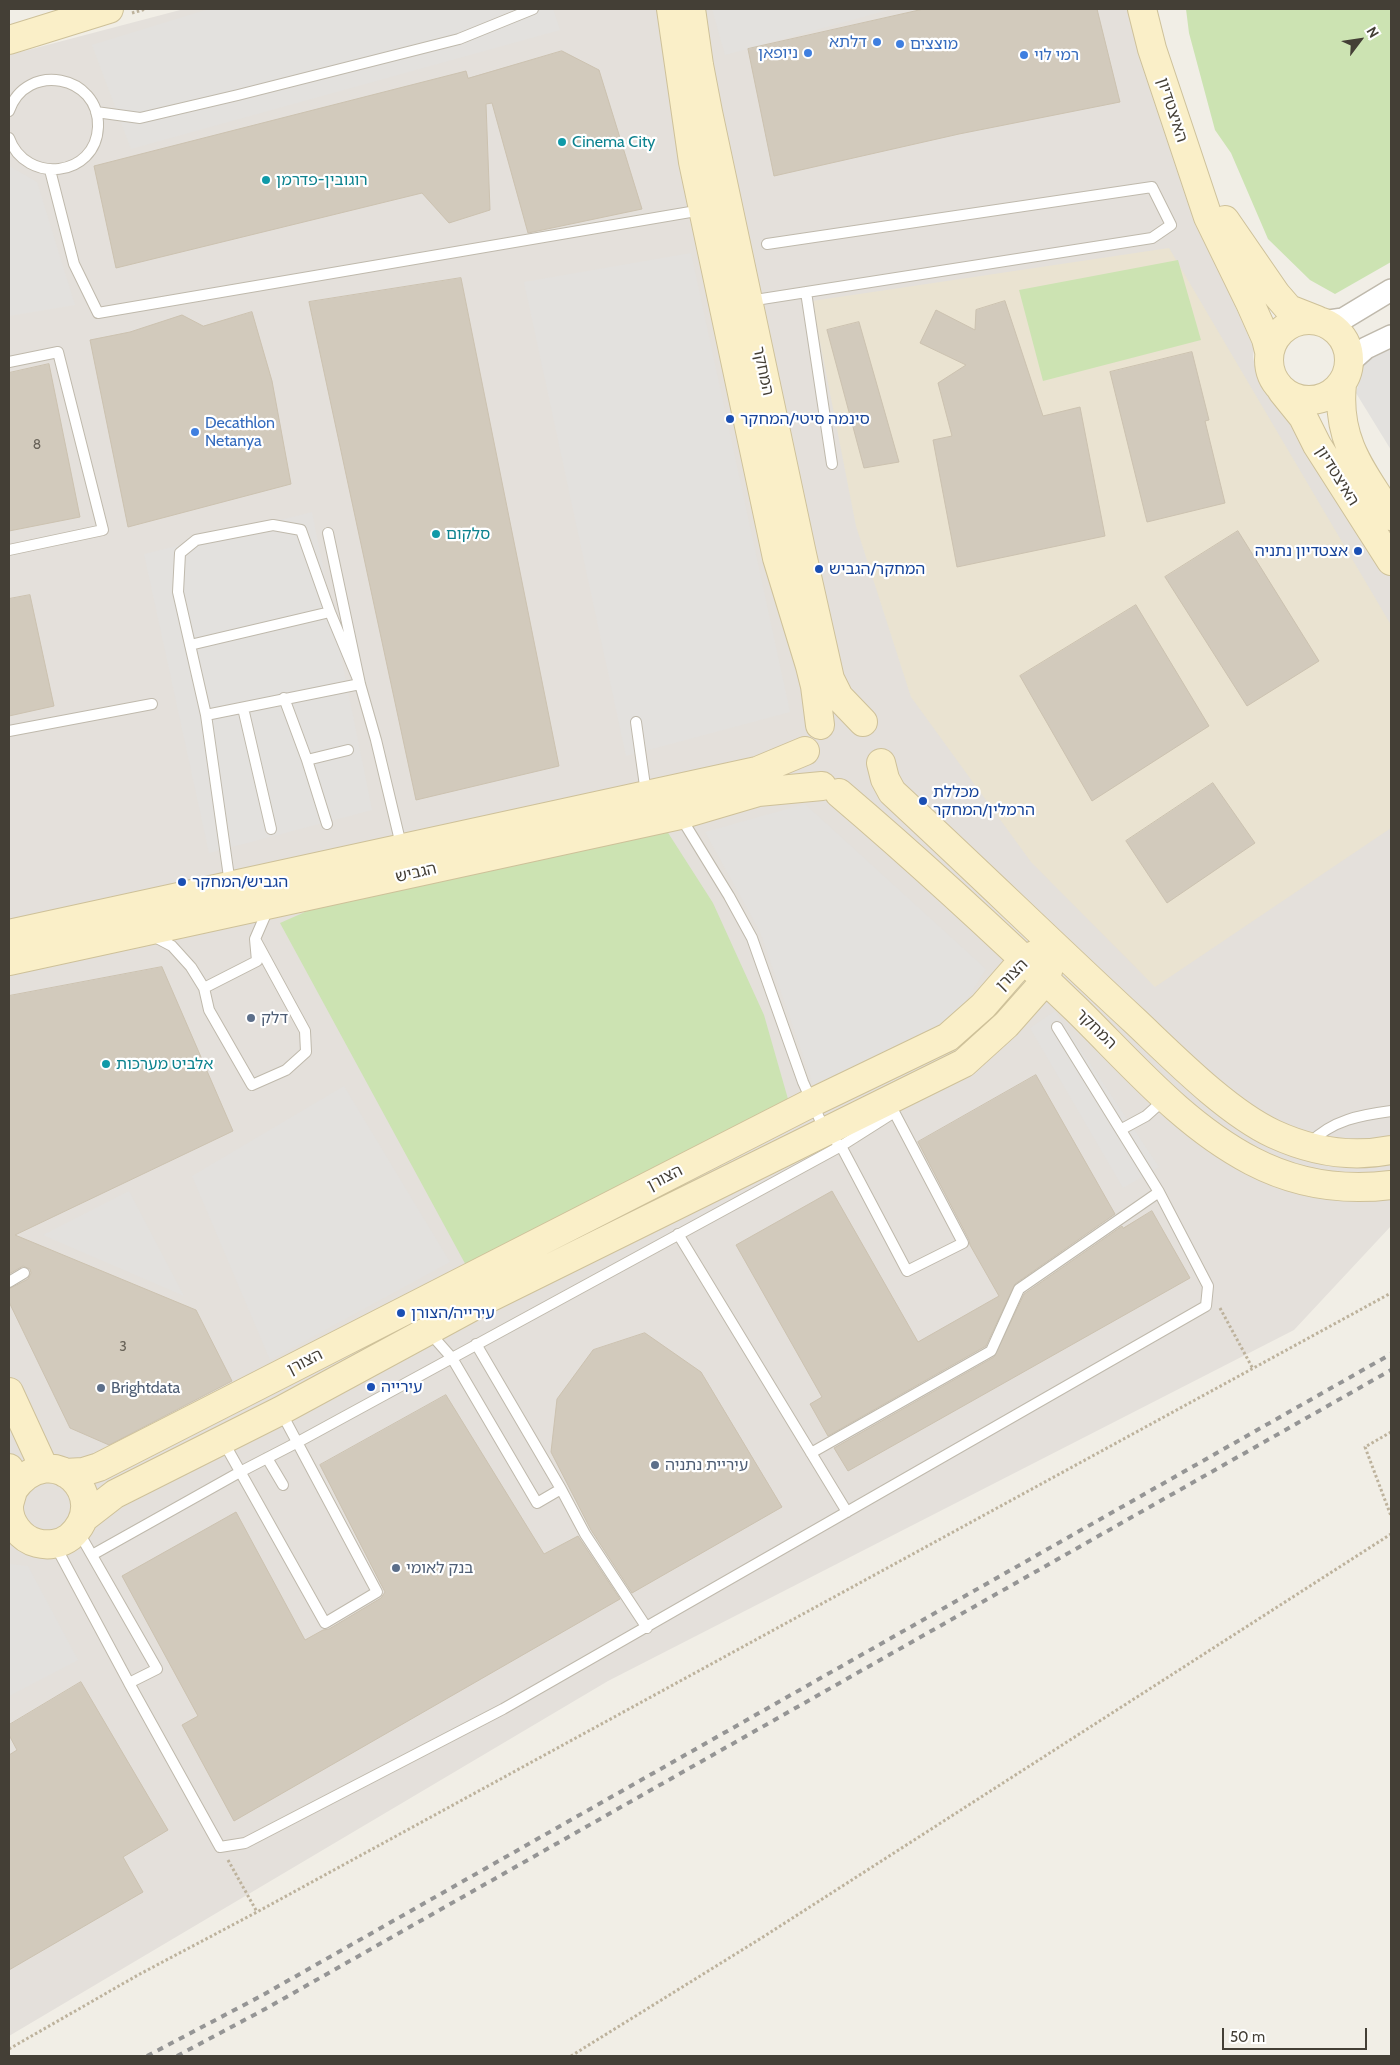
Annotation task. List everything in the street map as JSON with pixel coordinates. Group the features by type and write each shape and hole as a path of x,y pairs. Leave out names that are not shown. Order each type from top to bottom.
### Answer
{"street":[{"path":"9,40 110,9"},
{"name":"המחקר","path":"670,9 686,122 703,210 777,558 812,673 820,725"},
{"name":"המחקר","path":"691,9 698,65 805,571 830,680 839,697 863,722"},
{"path":"1142,9 1152,49"},
{"path":"1150,9 1152,49"},
{"name":"האיצטדיון","path":"1152,49 1208,217 1266,338 1269,351"},
{"path":"1192,171 1276,294 1289,309 1320,321 1336,330 1342,337 1348,351 1345,373"},
{"path":"1391,290 1343,319 1320,321 1306,319 1285,327 1276,336 1269,351 1269,371 1274,382 1292,398 1303,400 1325,398 1334,392 1345,373 1366,348 1391,336"},
{"name":"האיצטדיון","path":"1345,373 1340,398 1344,433 1362,472 1391,516"},
{"name":"האיצטדיון","path":"1282,391 1303,417 1317,445 1391,560"},
{"path":"840,717 852,717 863,722 873,730 879,740 882,751 881,763 877,774 870,783 850,793 831,790 814,780 809,771 805,751 810,737 820,725 829,719 840,717"},
{"name":"הגביש","path":"9,934 757,771 805,751"},
{"path":"881,763 885,779 892,792 1055,948 1179,1062 1227,1103 1272,1133 1318,1150 1344,1153 1391,1150"},
{"name":"המחקר","path":"831,790 1024,959 1171,1103 1202,1128 1252,1161 1277,1172 1324,1186 1351,1188 1391,1186"},
{"name":"הגביש","path":"9,961 146,933 680,815 758,792 831,790"},
{"path":"657,793 680,815"},
{"name":"הצורן","path":"55,1470 83,1472 99,1466 811,1103 948,1037 983,1006 1024,959 1055,948"},
{"name":"הצורן","path":"80,1524 115,1494 280,1411 483,1301 833,1139 964,1063 1006,1024 1045,981 1055,948"},
{"path":"469,1278 483,1301"},
{"path":"9,1392 55,1470 76,1481 82,1491 86,1504 80,1524 66,1540 54,1544 38,1543 29,1540 10,1521 11,1479 20,1479 31,1472 55,1470"}],"lane":[{"path":"96,112 140,118 221,100 459,39 533,9"},
{"path":"9,111 12,102 21,90 34,82 49,79 65,81 78,87 89,99 96,112 98,127 95,140 88,153 64,169 50,170 35,167 22,159 12,147 9,138"},
{"path":"50,170 74,264 98,313 703,210"},
{"path":"748,301 1152,238 1172,225 1152,187 767,244"},
{"path":"806,292 832,464"},
{"path":"9,362 58,352 103,530 9,550"},
{"path":"230,886 206,715 178,592 180,553 196,540 274,525 301,530 330,612 360,684"},
{"path":"328,533 360,684 376,740 402,849"},
{"path":"190,645 330,612"},
{"path":"206,715 360,684"},
{"path":"284,698 307,760 327,824"},
{"path":"9,731 152,704"},
{"path":"243,708 271,829"},
{"path":"636,722 657,793"},
{"path":"307,760 348,750"},
{"path":"680,815 752,938 811,1103 907,1272 963,1243 891,1106"},
{"path":"204,988 256,961 255,939 270,906"},
{"path":"146,933 172,946 191,968 204,988 209,1010 252,1085 286,1070 306,1052 305,1031 255,939"},
{"path":"54,1544 220,1847 245,1843 503,1709 1206,1306 1208,1286 1159,1192 1122,1129 1057,1027"},
{"path":"1122,1129 1146,1116 1156,1107 1171,1103"},
{"path":"1307,1146 1316,1137 1342,1121 1357,1116 1391,1111"},
{"path":"92,1555 240,1472 678,1234 833,1139"},
{"path":"811,1453 991,1350 1019,1289 1159,1192"},
{"path":"678,1234 847,1512"},
{"path":"9,1282 24,1273"},
{"path":"428,1331 452,1358 537,1504 561,1489"},
{"path":"476,1344 561,1489 585,1534 647,1628"},
{"path":"222,1440 325,1623 377,1592 280,1411"},
{"path":"267,1458 282,1485"},
{"path":"80,1524 92,1555 158,1668 129,1683"}],"path":[{"path":"1208,1286 1252,1369"},
{"path":"9,2049 138,1975 257,1912 1391,1293"},
{"path":"1391,1432 1365,1447 1391,1516"},
{"path":"570,2056 771,1932 1391,1534"},
{"path":"220,1847 257,1912"}],"shaded area":[{"path":"184,9 1128,9 1184,190 1254,349 1253,357 1256,371 1271,395 1283,408 1391,575 1391,1226 1294,1330 608,1681 9,2036 9,55"},
{"path":"209,9 553,9 560,30 131,149 92,45"},
{"path":"712,9 892,9 725,55"},
{"path":"9,166 37,182 75,305 9,316"},
{"path":"1169,248 1391,625 1391,828 1155,987 1031,862 911,697 856,526 812,301"},
{"path":"691,253 790,712 626,756 524,282"},
{"path":"1391,347 1391,450 1356,393 1364,361"},
{"path":"312,512 372,810 209,853 144,554"},
{"path":"805,804 986,969 949,1029 816,1093 760,932 705,832"},
{"path":"1055,1011 1159,1167 1123,1188 1030,1028"},
{"path":"344,1086 450,1262 270,1360 192,1176"},
{"path":"129,1191 184,1296 43,1235"},
{"path":"9,1564 28,1566 78,1660 9,1696"}],"green space":[{"path":"1186,9 1391,9 1391,262 1335,294 1310,280 1268,239 1231,153 1215,130 1189,33"},
{"path":"1178,260 1201,340 1043,381 1019,290"},
{"path":"665,828 713,903 764,1015 788,1099 468,1269 280,923 314,908"}],"building":[{"path":"924,9 1097,9 1120,102 959,134 774,176 748,49"},
{"name":"רוגובין-פדרמן","path":"562,51 599,70 642,209 528,233 492,103 486,104 490,210 449,223 422,193 116,268 94,166 466,71 468,78"},
{"name":"סלקום","path":"461,278 559,766 416,800 309,302"},
{"path":"1005,301 1043,416 1080,407 1105,536 957,567 933,440 952,436 938,383 966,365 920,343 936,310 975,330 976,310"},
{"name":"Decathlon Netanya","path":"252,312 272,381 291,484 128,527 90,340 130,332 182,315 203,326"},
{"path":"859,322 899,462 864,468 827,330"},
{"path":"1192,352 1209,420 1205,421 1225,503 1147,522 1110,372"},
{"path":"49,364 80,517 9,531 9,373"},
{"path":"1238,531 1319,661 1247,706 1165,577"},
{"path":"30,595 54,706 9,716 9,599"},
{"path":"1136,605 1209,726 1092,801 1020,676"},
{"path":"1213,783 1255,843 1167,903 1126,841"},
{"name":"אלביט מערכות","path":"162,967 233,1131 15,1235 196,1310 232,1381 109,1445 70,1428 9,1302 9,1289 28,1279 31,1273 30,1269 23,1266 9,1274 9,996"},
{"path":"1036,1075 1115,1214 1015,1284 986,1346 828,1436 810,1404 822,1397 736,1245 832,1191 918,1342 999,1296 970,1245 918,1142"},
{"path":"1152,1211 1190,1278 848,1471 834,1448 994,1357 1024,1294 1122,1226 1123,1228"},
{"path":"645,1333 701,1372 782,1507 632,1593 591,1530 551,1452 557,1399 593,1350"},
{"path":"446,1395 544,1554 578,1536 620,1599 234,1821 182,1725 198,1716 122,1576 236,1512 305,1640 323,1630 329,1629 381,1598 385,1592 320,1465"},
{"path":"81,1682 168,1830 123,1857 143,1892 9,1970 9,1755 17,1750 9,1735 9,1725"}],"railway":[{"path":"147,2056 261,1996 1391,1354"},
{"path":"177,2056 267,2008 1391,1370"}],"place":[{"name":"דלתא","path":"877,42"},
{"name":"מוצצים","path":"900,44"},
{"name":"ניופאן","path":"808,53"},
{"name":"רמי לוי","path":"1024,55"},
{"name":"Cinema City","path":"562,142"},
{"name":"רוגובין-פדרמן","path":"266,180"},
{"name":"סינמה סיטי/המחקר","path":"730,419"},
{"name":"Decathlon Netanya","path":"195,432"},
{"name":"סלקום","path":"436,534"},
{"name":"אצטדיון נתניה","path":"1358,551"},
{"name":"המחקר/הגביש","path":"819,569"},
{"name":"מכללת הרמלין/המחקר","path":"923,801"},
{"name":"הגביש/המחקר","path":"182,882"},
{"name":"דלק","path":"251,1018"},
{"name":"אלביט מערכות","path":"106,1064"},
{"name":"עירייה/הצורן","path":"401,1313"},
{"name":"עירייה","path":"371,1387"},
{"name":"Brightdata","path":"101,1388"},
{"name":"עיריית נתניה","path":"655,1465"},
{"name":"בנק לאומי","path":"396,1568"}]}
